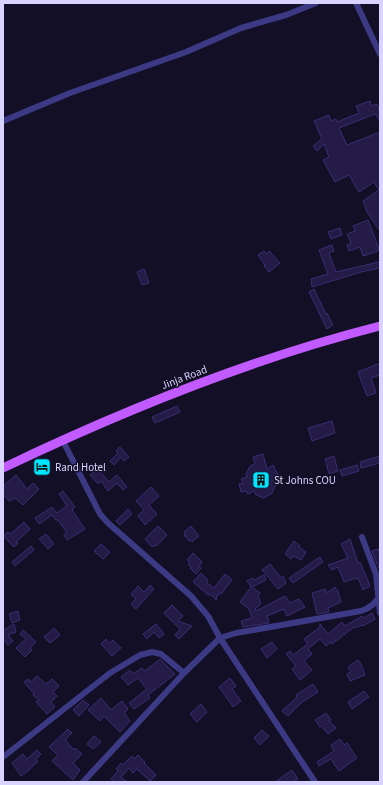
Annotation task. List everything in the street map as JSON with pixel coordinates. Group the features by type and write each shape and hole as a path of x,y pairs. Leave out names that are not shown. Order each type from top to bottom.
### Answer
{"main road":[{"name":"Jinja Road","path":"3,468 62,439 185,389 268,359 339,336 380,326"}],"street":[{"path":"3,121 70,93 186,52 241,28 286,15 316,3"},
{"path":"356,3 380,54"},
{"path":"62,439 100,514 108,523 191,596 208,616 220,638 315,782"},
{"path":"362,536 376,574 380,613"},
{"path":"83,782 184,674 220,638 236,633 360,611 375,604 379,597"},
{"path":"3,757 110,673 140,655 152,652 161,654 184,674"}],"building":[{"path":"370,101 371,106 377,104 380,112 380,121 375,114 339,128 347,145 380,132 380,231 367,212 363,201 379,190 374,182 359,192 349,175 335,182 323,160 329,157 324,144 317,151 313,146 322,139 314,121 329,115 331,121 336,119 337,122 359,113 356,106"},
{"path":"368,220 379,249 378,251 363,256 360,247 349,251 347,245 351,243 347,234 355,231 353,226"},
{"path":"340,228 342,235 331,239 328,232"},
{"path":"332,245 334,251 329,253 336,272 379,262 380,268 361,272 312,287 311,279 328,274 319,250"},
{"path":"264,251 266,254 269,251 280,263 269,272 258,255"},
{"path":"144,269 149,283 142,285 137,272"},
{"path":"314,289 333,325 327,329 309,292"},
{"path":"380,363 380,375 371,378 376,393 367,396 358,372"},
{"path":"177,406 180,412 155,423 152,417"},
{"path":"332,421 335,433 312,441 308,428"},
{"path":"120,447 129,457 124,461 121,457 114,465 110,461 118,453 116,451"},
{"name":"St Johns COU","path":"263,454 267,469 273,465 281,480 277,482 272,493 264,498 256,495 254,491 248,494 246,491 241,492 239,484 243,483 241,479 247,477 246,474 250,466 255,464 253,457"},
{"path":"334,456 338,471 329,474 325,459"},
{"path":"380,456 380,463 361,468 360,462"},
{"path":"357,465 359,471 342,476 340,470"},
{"path":"98,469 109,482 117,475 127,487 123,490 117,483 108,491 101,481 98,484 90,475"},
{"path":"16,475 27,489 33,483 39,489 23,505 15,498 9,501 3,494 3,486"},
{"path":"151,487 159,496 149,505 157,514 145,525 138,516 144,510 136,501"},
{"path":"63,491 75,507 72,510 85,529 67,540 64,535 67,533 58,520 56,520 52,515 39,524 35,518 52,507 57,513 67,506 59,494"},
{"path":"128,509 132,514 120,525 116,521"},
{"path":"24,522 30,529 16,542 18,543 14,547 3,536 8,532 10,534"},
{"path":"158,526 167,535 156,546 155,545 152,547 145,539"},
{"path":"191,526 199,536 192,542 190,540 189,541 184,535 186,534 184,532"},
{"path":"46,534 54,544 48,549 39,539"},
{"path":"350,539 358,563 360,562 370,586 363,590 358,578 344,582 338,567 332,570 328,565 348,558 341,544"},
{"path":"294,541 306,552 301,560 293,556 291,559 285,554"},
{"path":"101,544 110,552 103,559 94,551"},
{"path":"31,546 34,550 15,566 12,562"},
{"path":"378,549 380,554 380,571 372,551"},
{"path":"193,553 202,562 199,566 201,568 196,574 190,568 191,567 188,564 190,562 187,560"},
{"path":"320,557 323,562 293,583 289,578"},
{"path":"270,564 281,578 283,576 286,583 278,589 262,570"},
{"path":"201,573 208,580 206,582 214,588 225,574 232,580 222,593 217,595 216,600 213,596 207,594 193,582"},
{"path":"264,575 266,580 252,587 260,593 258,596 261,604 255,609 256,611 285,596 290,603 299,599 305,607 287,616 284,609 267,616 269,623 243,627 241,621 252,618 249,609 240,602 251,587 247,581 253,578 254,580"},
{"path":"150,585 154,589 136,609 131,604 136,599 131,594 138,586 144,592"},
{"path":"335,587 338,591 341,602 328,608 329,612 317,614 312,593 325,589 327,593"},
{"path":"172,605 183,616 178,621 192,626 179,639 175,635 180,629 164,613"},
{"path":"18,611 20,620 12,623 9,614"},
{"path":"372,613 375,619 363,626 354,627 332,644 331,642 326,646 320,639 308,649 312,654 304,661 312,670 300,680 292,669 296,666 286,654 290,651 293,655 308,644 304,639 320,627 320,624 328,634 342,622 345,626 362,616 364,618"},
{"path":"14,624 16,632 8,635 13,641 8,645 3,638 3,629 4,630"},
{"path":"156,624 164,634 159,638 154,632 147,639 143,634"},
{"path":"54,628 60,635 50,643 44,637"},
{"path":"23,630 36,642 30,648 32,650 25,657 16,648 26,639 20,634"},
{"path":"106,639 109,643 113,640 121,648 112,656 101,644"},
{"path":"272,642 277,649 267,658 261,649"},
{"path":"160,659 175,674 148,695 150,698 134,709 129,703 147,689 138,678 128,685 121,677 130,670 133,674 142,668 145,671"},
{"path":"358,660 365,675 350,681 347,674 351,672 348,667"},
{"path":"37,676 46,684 52,679 59,686 53,692 57,696 51,702 55,707 47,714 36,702 39,700 33,695 34,694 24,682 28,679 31,682"},
{"path":"230,678 236,686 232,689 241,701 233,707 219,687"},
{"path":"313,684 318,692 301,703 288,716 282,711 297,697 296,695"},
{"path":"364,691 369,697 352,709 348,702"},
{"path":"101,698 111,710 122,701 128,709 124,713 130,721 120,732 104,716 100,721 88,710"},
{"path":"83,700 89,705 79,716 73,710"},
{"path":"201,704 207,712 197,722 190,714"},
{"path":"326,713 331,720 329,721 336,728 328,734 315,720"},
{"path":"68,729 72,733 65,740 74,750 75,748 82,754 73,763 80,770 73,780 52,761 58,755 49,747"},
{"path":"262,730 269,736 260,745 254,738"},
{"path":"94,736 101,742 93,749 87,744"},
{"path":"340,739 344,745 347,743 357,758 339,771 331,759 319,766 317,762 334,751 331,745"},
{"path":"37,750 41,754 36,759 38,761 21,776 12,763 23,754 27,759"},
{"path":"138,755 156,775 150,781 137,769 133,773 129,768 121,777 127,782 114,782 111,779 118,771 116,769 121,763 123,765 132,756 134,759"},
{"path":"292,770 298,779 293,782 275,782"}],"place":[{"name":"Rand Hotel","path":"42,467"},
{"name":"St Johns COU","path":"261,480"}]}
